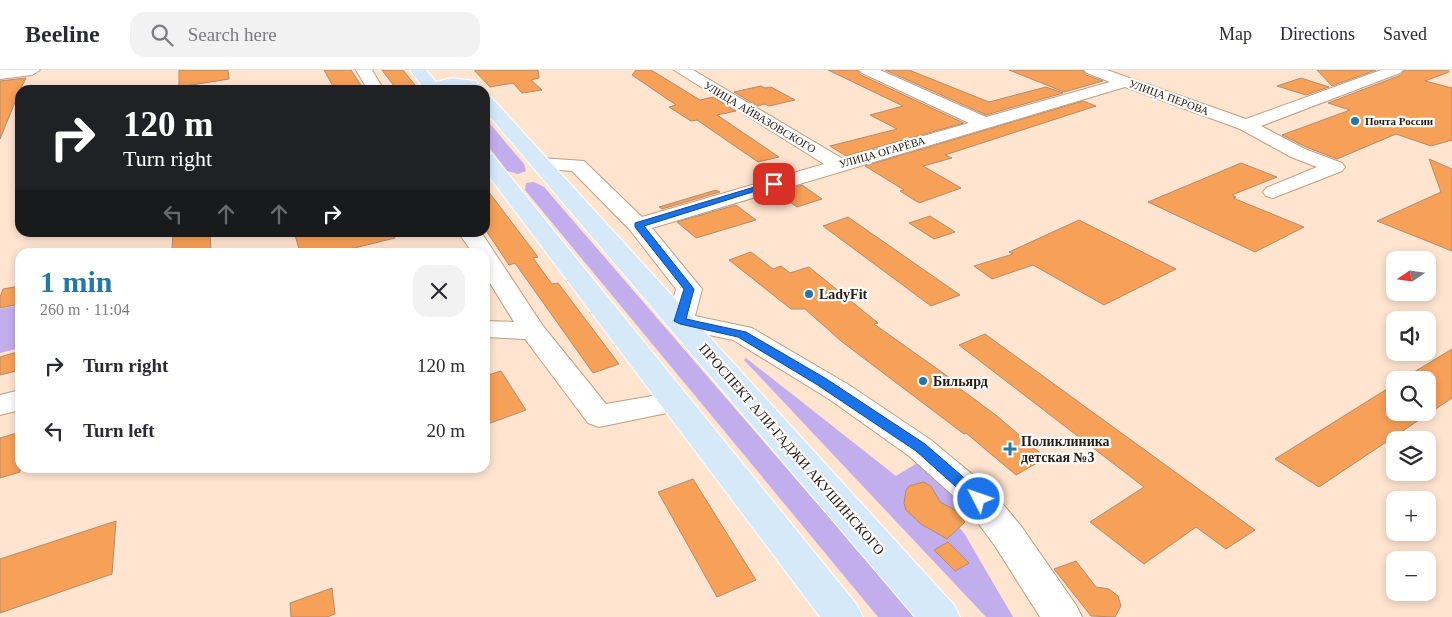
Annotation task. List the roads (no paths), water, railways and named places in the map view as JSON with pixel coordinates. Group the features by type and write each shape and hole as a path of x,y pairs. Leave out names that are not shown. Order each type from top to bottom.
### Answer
{"main road":[{"path":"418,70 431,85"},
{"path":"458,70 470,85"},
{"path":"440,85 447,83 460,85"},
{"name":"ПРОСПЕКТ АЛИ-ГАДЖИ АКУШИНСКОГО","path":"490,107 940,617"},
{"path":"492,167 518,179 530,176 542,165"},
{"path":"492,167 843,617"}],"street":[{"path":"0,74 32,70"},
{"path":"364,70 373,85"},
{"name":"УЛИЦА АЙВАЗОВСКОГО","path":"682,70 839,165"},
{"path":"867,70 984,123"},
{"name":"УЛИЦА ПЕРОВА","path":"1092,70 1246,125 1298,153 1335,166 1273,192"},
{"path":"1246,125 1395,70"},
{"name":"УЛИЦА ОГАРЁВА","path":"638,225 1126,82"},
{"path":"542,165 577,165 638,225 689,289 680,321 742,334 838,392 920,448 979,499 1008,536 1062,617"},
{"path":"472,237 480,248"},
{"path":"490,264 533,331 599,416 635,409 671,396"},
{"path":"490,329 533,331"},
{"path":"0,405 15,401"}],"place":[{"name":"Почта России","path":"1355,121"},
{"name":"LadyFit","path":"809,294"},
{"name":"Бильярд","path":"923,381"},
{"name":"Поликлиника детская №3","path":"1010,449"}]}
